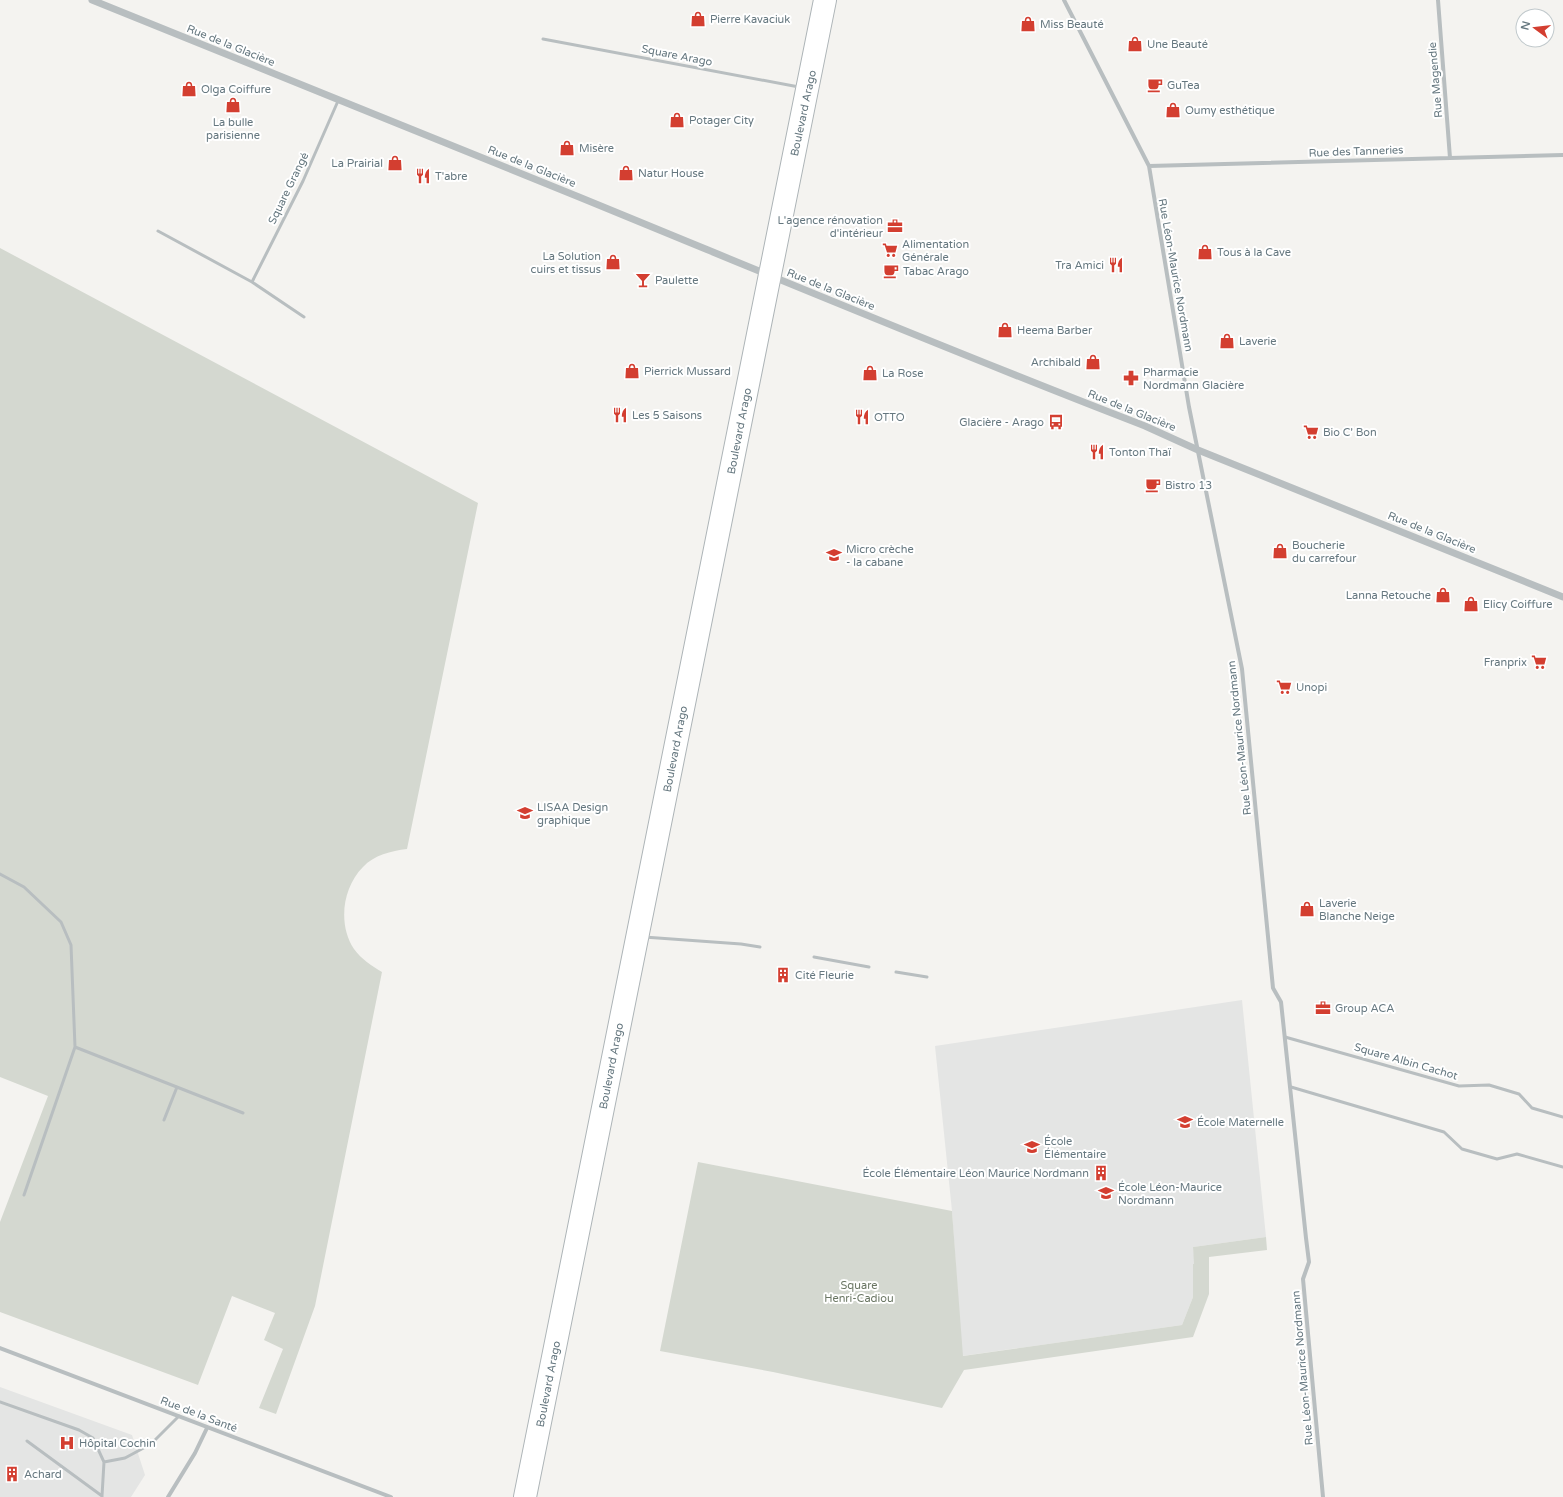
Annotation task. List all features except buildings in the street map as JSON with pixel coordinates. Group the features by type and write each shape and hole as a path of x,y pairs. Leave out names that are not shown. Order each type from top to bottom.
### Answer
{"main road":[{"name":"Boulevard Arago","path":"525,1497 825,0"}],"street":[{"name":"Rue de la Glacière","path":"92,0 338,101 586,200 769,276 1145,426 1198,450 1563,597"},
{"name":"Rue Léon-Maurice Nordmann","path":"1064,0 1149,166 1198,450 1242,669 1273,988 1281,1002 1309,1262 1303,1279 1323,1497"},
{"name":"Rue Magendie","path":"1438,0 1450,158"},
{"name":"Rue des Tanneries","path":"1149,166 1563,155"},
{"name":"Rue de la Santé","path":"0,1348 207,1428 392,1497"},
{"path":"168,1497 195,1453 207,1428"}],"lane":[{"name":"Square Arago","path":"543,39 808,88"},
{"name":"Square Grangé","path":"252,282 303,181 338,101"},
{"path":"158,232 252,282 304,317"},
{"path":"0,874 24,887 61,922 71,945 75,1047 24,1195"},
{"path":"637,937 741,944 760,947"},
{"path":"814,957 869,967"},
{"path":"896,972 927,977"},
{"name":"Square Albin Cachot","path":"1285,1037 1459,1086 1489,1085 1519,1094 1532,1108 1563,1117"},
{"path":"75,1047 243,1113"},
{"path":"164,1120 177,1087"},
{"path":"1291,1088 1444,1132 1462,1149 1497,1159 1517,1154 1563,1167"},
{"path":"0,1402 79,1430 93,1438 104,1462 102,1496"},
{"path":"104,1462 125,1458 151,1444 179,1416"},
{"path":"27,1441 102,1496"}],"shaded area":[{"name":"École Léon-Maurice Nordmann","path":"1242,1000 1266,1237 1193,1247 1195,1264 1193,1265 1193,1297 1182,1325 962,1356 952,1211 935,1046"},
{"name":"Hôpital Cochin","path":"0,1387 132,1435 145,1475 131,1497 0,1497"}],"green space":[{"path":"0,248 478,503 407,849 383,854 372,859 356,876 350,885 347,896 344,918 349,939 354,949 360,956 382,972 315,1306 276,1414 259,1408 283,1349 264,1340 275,1313 232,1296 198,1385 0,1312 0,1222 48,1096 0,1077"},
{"name":"Square Henri-Cadiou","path":"698,1162 952,1211 963,1356 1182,1325 1193,1297 1193,1247 1266,1237 1267,1250 1209,1257 1209,1294 1193,1337 964,1370 942,1408 773,1372 660,1351"}],"place":[{"name":"Pierre Kavaciuk","path":"698,19"},
{"name":"Miss Beauté","path":"1028,24"},
{"name":"Une Beauté","path":"1135,44"},
{"name":"GuTea","path":"1155,85"},
{"name":"Olga Coiffure","path":"189,89"},
{"name":"La bulle parisienne","path":"233,105"},
{"name":"Oumy esthétique","path":"1173,110"},
{"name":"Potager City","path":"677,120"},
{"name":"Misère","path":"567,148"},
{"name":"La Prairial","path":"395,163"},
{"name":"Natur House","path":"626,173"},
{"name":"T'abre","path":"423,176"},
{"name":"L'agence rénovation d'intérieur","path":"895,226"},
{"name":"Alimentation Générale","path":"890,250"},
{"name":"Tous à la Cave","path":"1205,252"},
{"name":"La Solution cuirs et tissus","path":"613,262"},
{"name":"Tra Amici","path":"1116,265"},
{"name":"Tabac Arago","path":"891,271"},
{"name":"Paulette","path":"643,280"},
{"name":"Heema Barber","path":"1005,330"},
{"name":"Laverie","path":"1227,341"},
{"name":"Archibald","path":"1093,362"},
{"name":"Pierrick Mussard","path":"632,371"},
{"name":"La Rose","path":"870,373"},
{"name":"Pharmacie Nordmann Glacière","path":"1131,378"},
{"name":"Les 5 Saisons","path":"620,415"},
{"name":"OTTO","path":"862,417"},
{"name":"Glacière - Arago","path":"1056,422"},
{"name":"Bio C' Bon","path":"1311,432"},
{"name":"Tonton Thaï","path":"1097,452"},
{"name":"Bistro 13","path":"1153,485"},
{"name":"Boucherie du carrefour","path":"1280,551"},
{"name":"Micro crèche - la cabane","path":"834,555"},
{"name":"Lanna Retouche","path":"1443,595"},
{"name":"Elicy Coiffure","path":"1471,604"},
{"name":"Franprix","path":"1539,662"},
{"name":"Unopi","path":"1284,687"},
{"name":"LISAA Design graphique","path":"525,813"},
{"name":"Laverie Blanche Neige","path":"1307,909"},
{"name":"Cité Fleurie","path":"783,975"},
{"name":"Group ACA","path":"1323,1008"},
{"name":"École Maternelle","path":"1185,1122"},
{"name":"École Élémentaire","path":"1032,1147"},
{"name":"École Élémentaire Léon Maurice Nordmann","path":"1101,1173"},
{"name":"École Léon-Maurice Nordmann","path":"1106,1193"},
{"name":"Hôpital Cochin","path":"67,1443"},
{"name":"Achard","path":"12,1474"}]}
